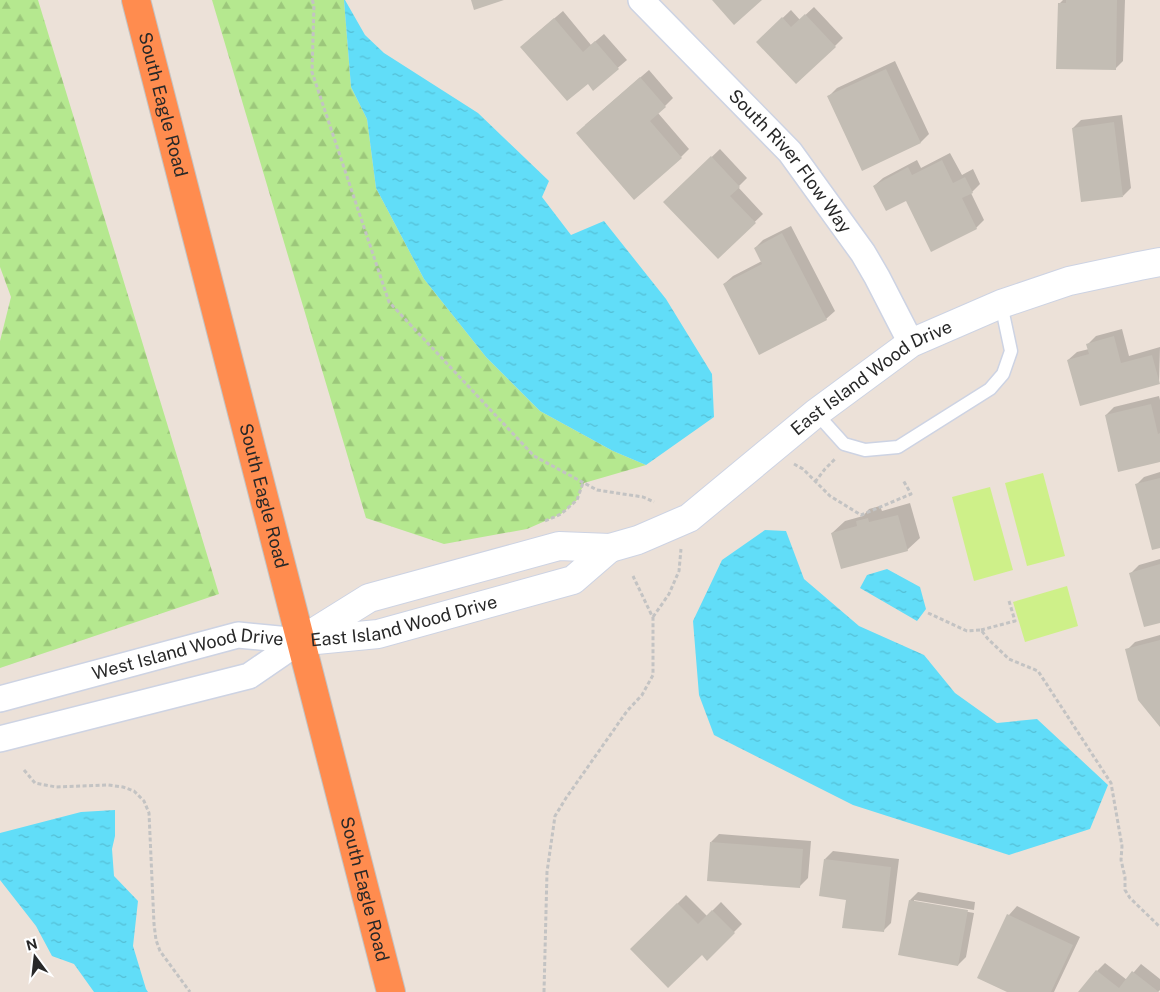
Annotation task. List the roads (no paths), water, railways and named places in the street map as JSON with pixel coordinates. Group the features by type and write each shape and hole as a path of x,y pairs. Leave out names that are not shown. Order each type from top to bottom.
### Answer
{"highway":[{"name":"South Eagle Road","path":"136,0 391,992"}],"street":[{"name":"South River Flow Way","path":"641,0 790,152 862,253 877,277 910,343"},
{"name":"East Island Wood Drive","path":"300,641 369,598 559,546 610,548 638,540 689,518 816,413 910,343 1001,304 1069,281 1160,262"},
{"name":"East Island Wood Drive","path":"300,641 378,634 573,580 610,548"},
{"name":"West Island Wood Drive","path":"0,699 238,635 300,641"},
{"name":"West Island Wood Drive","path":"0,739 249,676 300,641"}],"lane":[{"path":"816,413 844,444 865,450 898,447 990,390 1003,374 1010,351 1001,304"}],"water":[{"path":"344,0 365,35 384,53 478,113 549,181 542,197 571,235 604,221 666,299 712,374 714,417 646,465 613,451 540,411 486,357 424,279 376,188 367,119 351,87"},
{"path":"765,530 786,531 804,579 859,626 924,655 955,693 997,723 1037,719 1108,785 1090,829 1009,855 853,805 714,735 699,695 693,621 722,560"},
{"path":"887,569 920,587 926,609 917,621 860,588 867,575"},
{"path":"115,810 115,836 112,849 114,876 138,901 133,946 148,992 94,992 74,964 52,956 36,926 0,880 0,833 81,812"}]}
